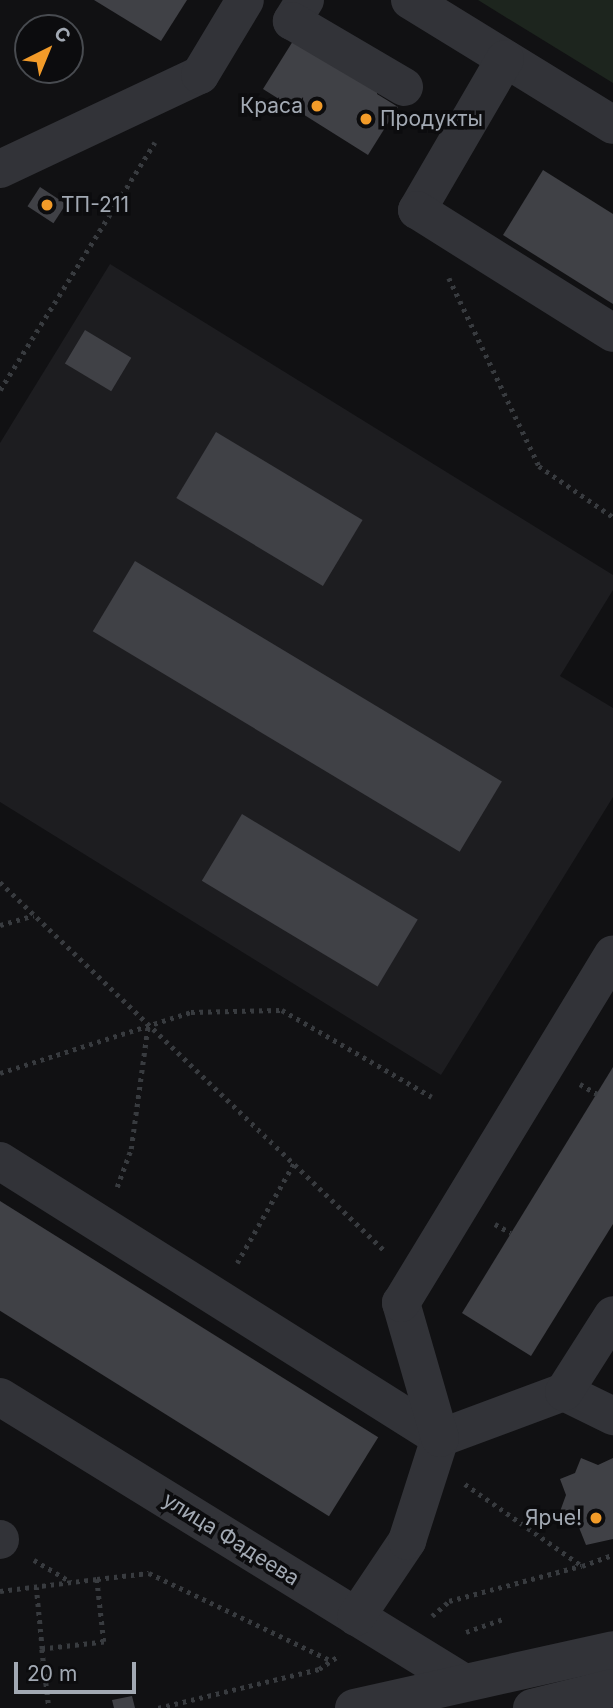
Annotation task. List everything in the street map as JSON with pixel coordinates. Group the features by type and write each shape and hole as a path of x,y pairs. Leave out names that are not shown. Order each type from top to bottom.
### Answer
{"street":[{"path":"0,169 200,75 245,0"},
{"path":"305,0 292,21 404,88"},
{"path":"410,0 613,125"},
{"path":"505,58 416,211 613,332"},
{"path":"351,1635 407,1541 437,1450 401,1303 613,954"},
{"path":"0,1161 219,1298 437,1450"},
{"path":"437,1450 564,1392 613,1315"},
{"path":"564,1392 613,1416"},
{"name":"улица Фадеева","path":"0,1398 351,1635 401,1642 461,1681"},
{"path":"354,1708 461,1681 613,1650"},
{"path":"532,1708 613,1688"}],"path":[{"path":"0,390 163,131"},
{"path":"446,271 539,466 613,517"},
{"path":"0,882 415,1280"},
{"path":"0,925 34,915"},
{"path":"0,1073 191,1012 282,1010 432,1097"},
{"path":"104,1226 131,1149 148,1024"},
{"path":"219,1298 294,1164"},
{"path":"437,1450 582,1566"},
{"path":"401,1642 449,1601 582,1566 613,1555"},
{"path":"0,1591 149,1573 328,1660"},
{"path":"42,1649 104,1642 97,1579"},
{"path":"36,1587 49,1708"},
{"path":"466,1632 506,1618"},
{"path":"158,1708 319,1669 351,1635"}],"shaded area":[{"path":"478,0 613,0 613,83 507,18"},
{"path":"110,264 613,575 613,590 560,676 613,708 613,797 441,1075 0,802 0,443"}],"building":[{"path":"94,0 187,0 161,41"},
{"path":"293,41 377,87 377,94 398,107 368,155 263,89"},
{"path":"543,170 613,214 613,304 503,235"},
{"name":"ТП-211","path":"40,187 66,204 53,223 27,206"},
{"path":"85,330 131,358 111,391 65,363"},
{"path":"216,432 363,520 323,586 176,498"},
{"path":"135,561 502,781 460,852 93,631"},
{"path":"242,814 418,920 378,986 202,881"},
{"path":"613,1067 613,1224 531,1356 462,1313"},
{"path":"0,1201 378,1437 329,1516 0,1311"},
{"path":"581,1458 598,1465 613,1458 613,1539 586,1545 578,1525 558,1517 566,1495 560,1479 575,1473"},
{"path":"132,1696 135,1708 114,1708 112,1700"}],"place":[{"name":"Краса","path":"317,106"},
{"name":"Продукты","path":"366,119"},
{"name":"ТП-211","path":"47,205"},
{"name":"Ярче!","path":"596,1518"}]}
